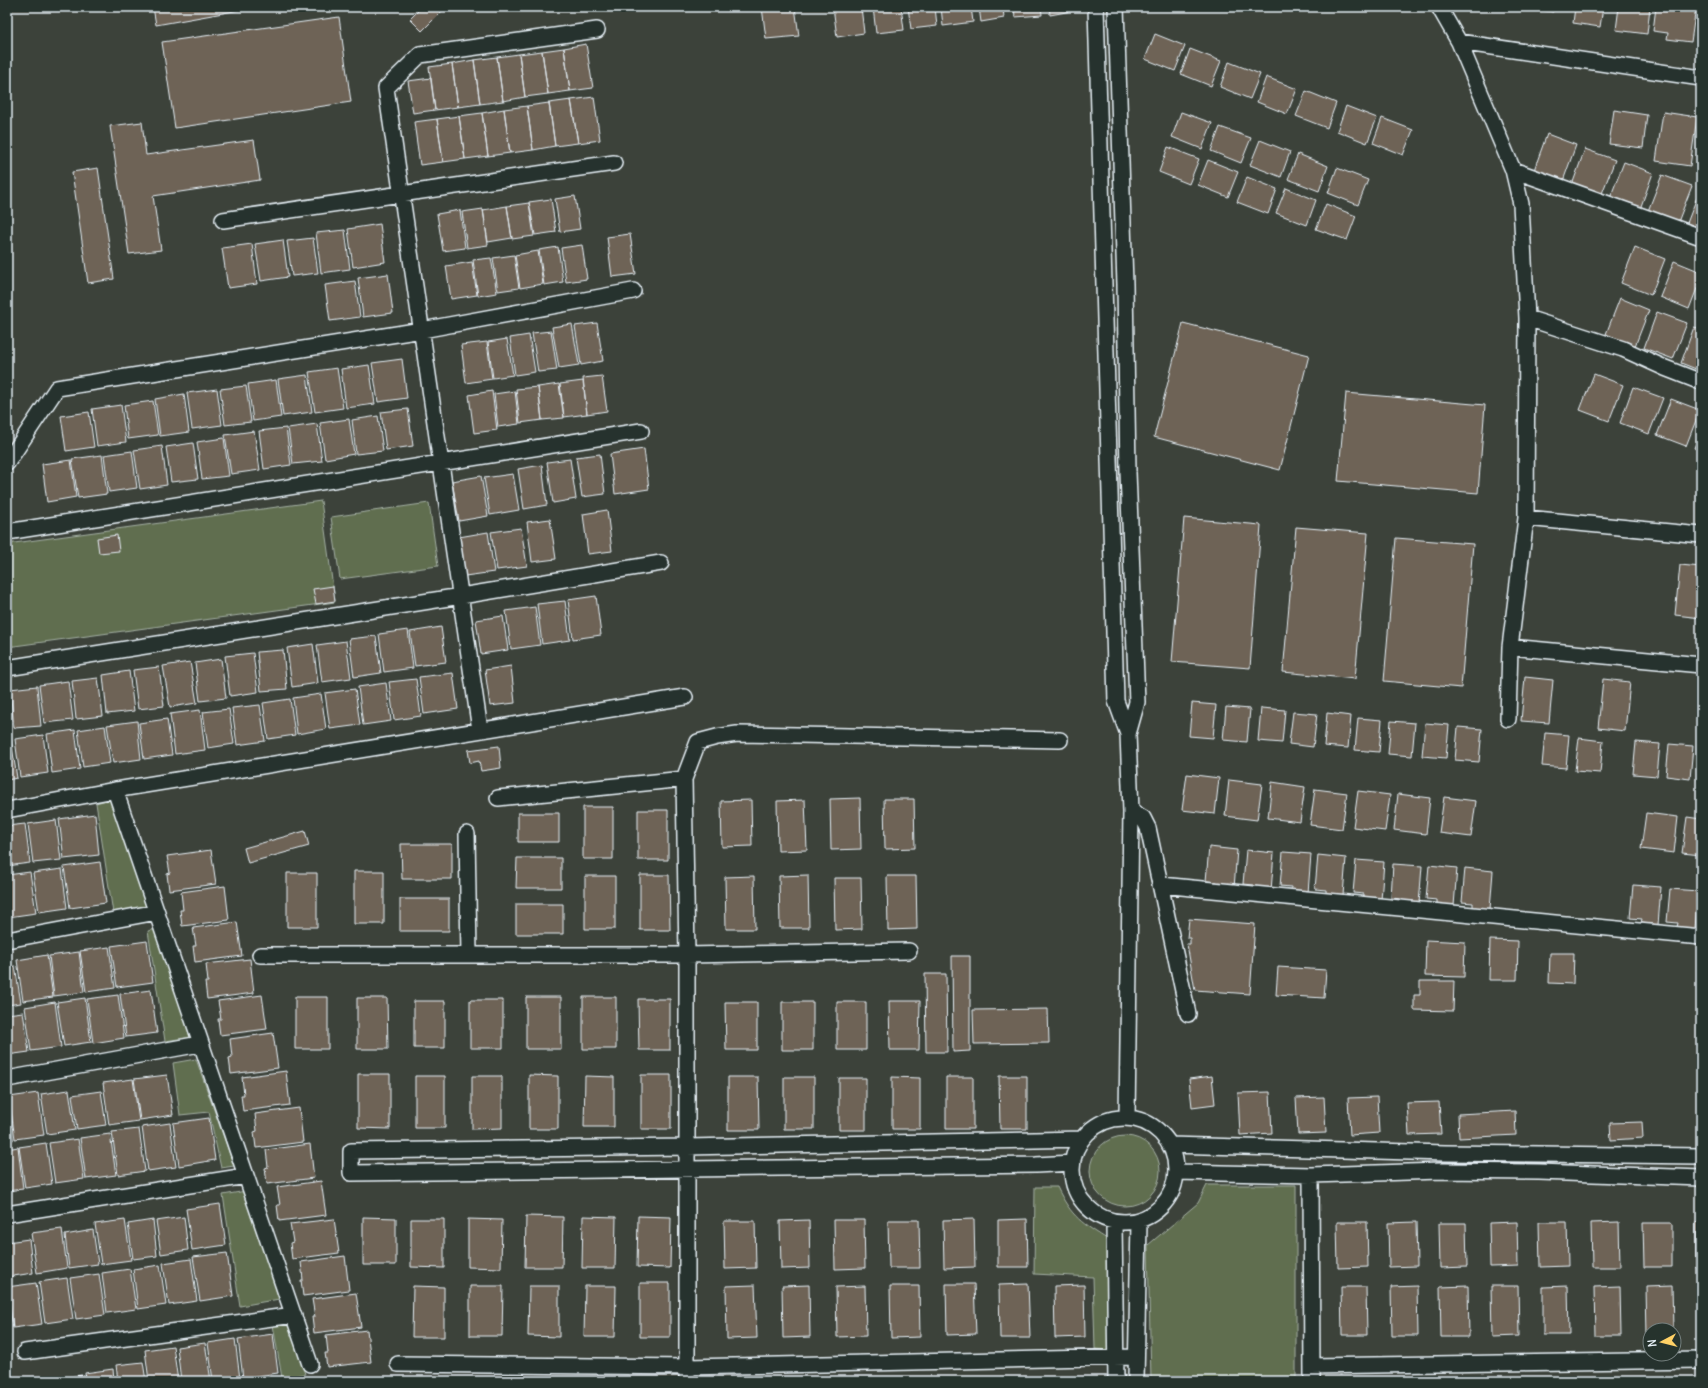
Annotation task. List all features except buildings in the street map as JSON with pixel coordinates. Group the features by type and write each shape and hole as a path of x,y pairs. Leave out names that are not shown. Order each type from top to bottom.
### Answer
{"street":[{"path":"1096,7 1116,701 1128,734 1131,811 1127,1118"},
{"path":"1116,7 1125,276 1128,472 1137,702 1128,734"},
{"path":"1439,7 1459,42 1513,170 1521,204 1527,318 1526,518 1510,646 1508,719"},
{"path":"480,730 386,88 420,55 597,30"},
{"path":"1459,42 1701,78"},
{"path":"223,220 614,163"},
{"path":"1513,170 1701,238"},
{"path":"7,463 57,388 422,330 633,291"},
{"path":"1527,318 1623,349 1701,382"},
{"path":"7,532 641,431"},
{"path":"1526,518 1699,537"},
{"path":"7,668 461,596 661,562"},
{"path":"1510,646 1701,665"},
{"path":"7,810 115,790 685,697"},
{"path":"687,1374 687,955 684,779 698,742 736,734 1060,740"},
{"path":"498,798 684,779"},
{"path":"115,790 200,1044 310,1364"},
{"path":"1131,811 1143,818 1148,828 1188,1014"},
{"path":"467,834 468,955"},
{"path":"1161,885 1701,937"},
{"path":"7,940 157,912"},
{"path":"260,955 687,955 909,951"},
{"path":"7,1079 200,1044"},
{"path":"1127,1118 1144,1122 1159,1131 1170,1144 1177,1172 1172,1194 1158,1212 1139,1222 1114,1223 1090,1211 1075,1189 1072,1163 1076,1150 1082,1139 1094,1127 1110,1120 1127,1118"},
{"path":"1072,1163 1036,1165 351,1173 351,1150 687,1147 1082,1139"},
{"path":"1170,1144 1445,1153 1701,1156"},
{"path":"1177,1172 1311,1175 1516,1172 1701,1178"},
{"path":"1311,1175 1312,1381"},
{"path":"7,1214 246,1176"},
{"path":"1136,1381 1139,1222"},
{"path":"1114,1223 1116,1381"},
{"path":"25,1352 294,1315"},
{"path":"398,1364 687,1374 1136,1357"},
{"path":"1312,1366 1701,1360"}],"green space":[{"path":"321,501 335,602 7,647 7,544"},
{"path":"429,503 438,566 340,579 331,517"},
{"path":"110,799 147,906 113,913 96,803"},
{"path":"156,929 192,1037 165,1041 148,931"},
{"path":"196,1059 234,1166 221,1168 209,1112 180,1115 173,1063"},
{"path":"1125,1136 1138,1139 1150,1146 1157,1158 1160,1171 1157,1184 1150,1196 1138,1203 1125,1206 1112,1203 1100,1196 1093,1184 1090,1171 1093,1158 1100,1146 1112,1139"},
{"path":"1207,1185 1296,1185 1296,1381 1151,1381 1148,1245 1198,1203"},
{"path":"1035,1187 1057,1187 1073,1213 1085,1224 1110,1241 1110,1350 1095,1349 1093,1277 1034,1274"},
{"path":"246,1191 279,1299 240,1306 223,1195"},
{"path":"287,1320 305,1374 282,1378 273,1325"}]}
